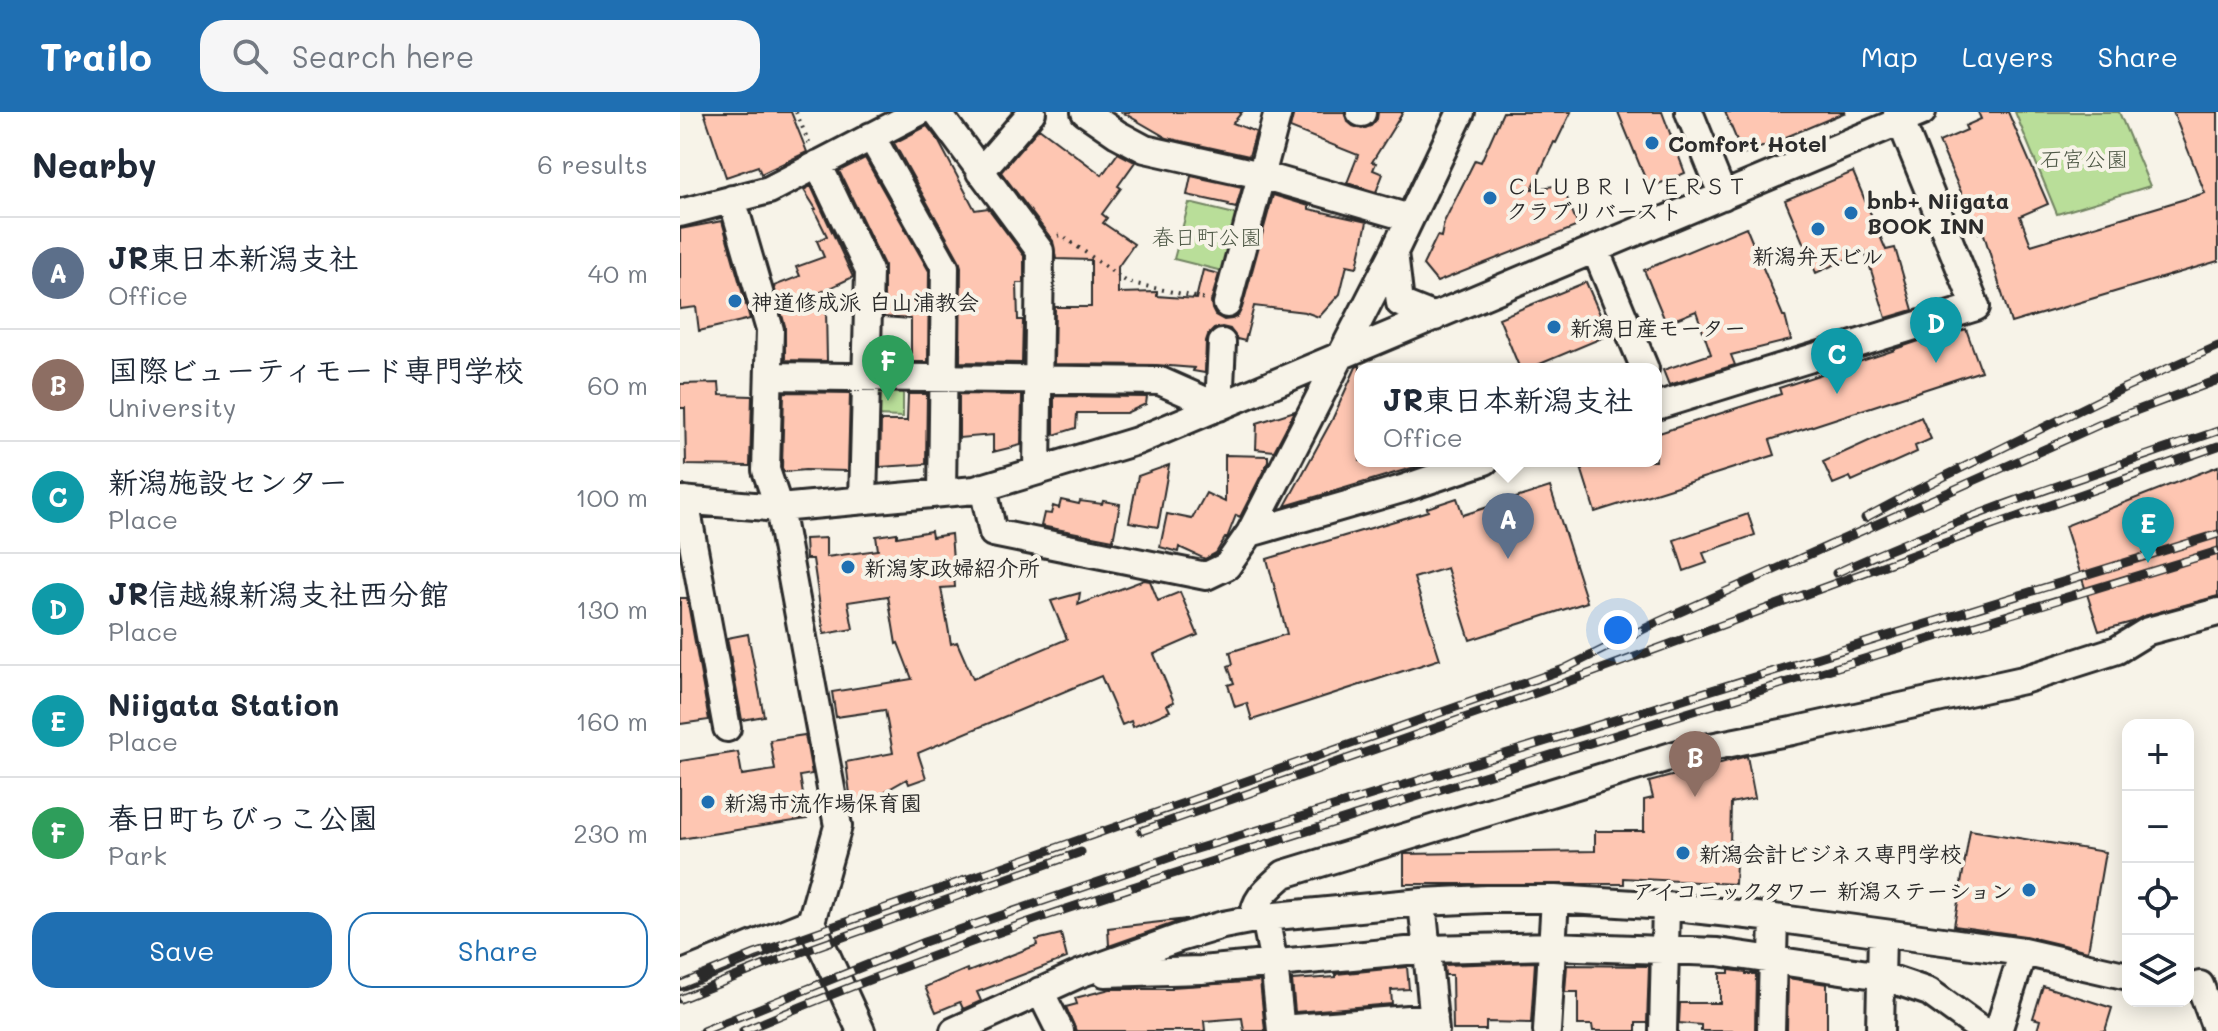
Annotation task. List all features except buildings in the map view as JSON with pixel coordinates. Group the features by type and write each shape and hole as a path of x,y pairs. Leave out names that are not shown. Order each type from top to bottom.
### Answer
{"street":[{"path":"680,213 769,190 919,112"},
{"path":"937,112 1040,251 1037,471"},
{"path":"980,172 1032,112"},
{"path":"1085,112 1145,149 1261,175 1410,218"},
{"path":"1227,304 1278,112"},
{"path":"983,487 993,533 1206,576 1227,566 1250,533 1394,252 1461,112"},
{"path":"1689,112 1723,196"},
{"path":"727,728 682,500 779,508 975,490 1137,441 1723,196 1907,115 1976,307 1662,401"},
{"path":"871,136 945,267 942,493"},
{"path":"818,164 869,271 863,500"},
{"path":"732,199 770,330 766,470 779,508 838,826 811,922 861,1031"},
{"path":"1595,249 1642,363"},
{"path":"1394,252 1400,303 1435,317"},
{"path":"1219,407 1222,343"},
{"path":"769,376 1160,381 1219,407"},
{"path":"1250,533 1467,467"},
{"path":"1422,902 1435,1024 1281,1030 1274,963 1260,918 1253,909 1261,896 1284,874 1685,752 2023,680 2117,650 2148,631 2218,612"},
{"path":"1547,1031 1555,899"},
{"path":"954,1031 1079,974 1223,925 1260,918 1422,902 1555,899 1666,906 2023,952 2122,975"},
{"path":"1663,1031 1666,906"},
{"path":"1771,1031 1774,918"},
{"path":"680,975 811,922"},
{"path":"1880,1031 1882,933"},
{"path":"1079,974 1201,970 1428,949 1552,946 1718,952 1882,976 1929,992 1983,1031"},
{"path":"1998,1031 2023,952"},
{"path":"2202,983 2217,1031"},
{"path":"1040,991 1060,1031"}],"path":[{"path":"796,112 818,164"},
{"path":"1032,241 1061,235 1127,282 1227,304"}],"green space":[{"name":"石宮公園","path":"2015,112 2119,112 2150,186 2057,214"},
{"name":"春日町公園","path":"1189,203 1239,215 1226,272 1174,259"},
{"path":"873,384 903,385 903,417 873,416"}],"railway":[{"path":"1865,518 2126,387 2218,346"},
{"path":"680,985 755,954 1564,669 1660,621 2103,423 2218,380"},
{"path":"1836,573 1977,515 2218,431"},
{"path":"1141,831 1564,683 2218,446"},
{"path":"703,1031 924,942 1177,855 2218,534"},
{"path":"743,1031 895,970 1127,889 1575,747 2218,551"},
{"path":"680,999 765,965 1081,852"}],"place":[{"name":"Comfort Hotel","path":"1652,143"},
{"name":"ＣＬＵＢＲＩＶＥＲＳＴ クラブリバースト","path":"1490,198"},
{"name":"bnb+ Niigata BOOK INN","path":"1851,213"},
{"name":"新潟弁天ビル","path":"1818,229"},
{"name":"神道修成派 白山浦教会","path":"735,301"},
{"name":"新潟日産モーター","path":"1554,327"},
{"name":"JR信越線新潟支社西分館","path":"1936,363"},
{"name":"新潟施設センター","path":"1837,394"},
{"name":"春日町ちびっこ公園","path":"888,401"},
{"name":"JR東日本新潟支社","path":"1508,559"},
{"name":"Niigata Station","path":"2148,563"},
{"name":"新潟家政婦紹介所","path":"848,567"},
{"name":"国際ビューティモード専門学校","path":"1695,797"},
{"name":"新潟市流作場保育園","path":"708,802"},
{"name":"新潟会計ビジネス専門学校","path":"1683,853"},
{"name":"アイコニックタワー 新潟ステーション","path":"2029,890"}]}
